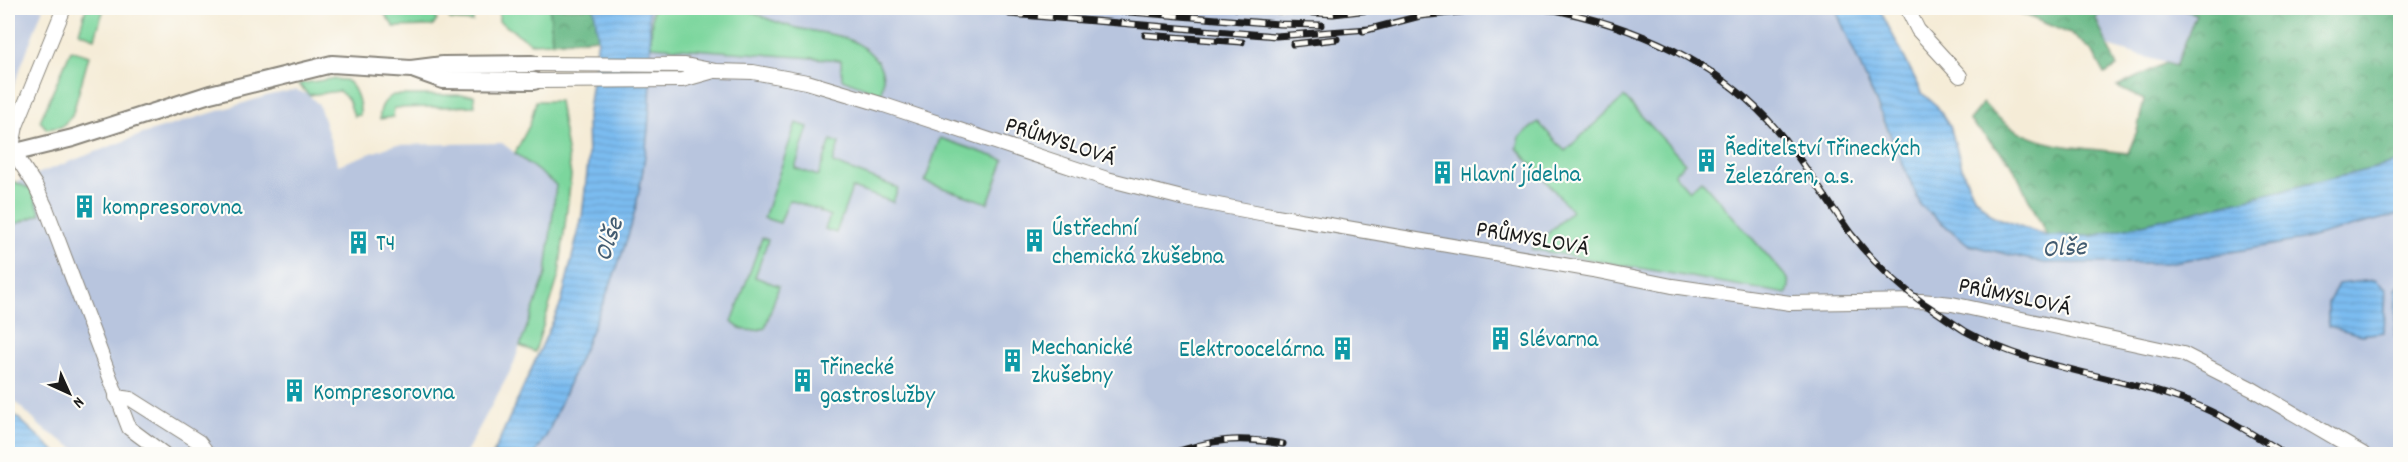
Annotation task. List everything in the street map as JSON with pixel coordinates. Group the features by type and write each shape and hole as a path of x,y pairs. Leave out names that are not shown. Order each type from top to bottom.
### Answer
{"street":[{"path":"64,8 16,126 11,154 35,184 46,208 129,428 164,454"},
{"path":"1907,8 1918,30 1960,76"},
{"path":"11,154 73,138 210,94 332,64 411,69 443,65 532,64"},
{"name":"PRŮMYSLOVÁ","path":"532,64 685,65 716,71 753,72 807,82 895,108 1107,179 1186,199 1593,270 1672,286 1790,303 1921,301 1952,304 2183,354 2252,389 2363,454"},
{"path":"411,69 443,80 534,81 682,80 716,71"},
{"path":"116,397 131,399 199,442 208,454"}],"shaded area":[{"path":"8,8 43,8 8,101"},
{"path":"648,8 1835,8 1887,131 1905,167 1969,245 2301,240 2400,214 2400,454 535,454 548,433 623,250 639,192 650,104"},
{"path":"2101,8 2178,8 2197,14 2176,66 2108,46 2096,19"},
{"path":"296,90 309,95 319,105 338,165 394,145 502,143 556,185 546,274 512,368 465,454 83,454 42,428 8,394 8,185 143,134 270,95"}],"green space":[{"path":"86,8 104,8 95,38 79,32"},
{"path":"416,8 430,8 437,20 433,26 394,27 384,13 402,12"},
{"path":"444,8 473,8 473,22 450,20"},
{"path":"499,8 550,8 552,42 531,43 499,21"},
{"path":"550,8 594,8 598,38 552,42"},
{"path":"652,8 745,8 797,28 847,39 865,48 879,65 883,78 881,94 842,79 841,60 651,46"},
{"path":"2008,8 2101,8 2096,19 2117,67 2105,74 2093,52 2075,36"},
{"path":"2178,8 2400,8 2400,162 2093,236 2047,236 2011,163 1969,120 1983,103 2015,129 2049,143 2128,153 2137,131 2144,100 2117,87 2165,63 2176,66 2196,14"},
{"path":"71,50 89,56 72,116 61,127 47,129 40,121"},
{"path":"330,79 349,82 359,100 360,115 354,116 348,99 339,91 309,95 298,84"},
{"path":"393,95 474,95 475,106 394,108 393,117 380,119 383,105"},
{"path":"1624,97 1685,163 1674,174 1689,191 1701,180 1788,279 1787,294 1531,249 1572,211 1517,148 1520,137 1538,122 1565,151"},
{"path":"536,101 559,101 571,176 559,275 535,352 520,346 546,274 556,185 515,153 530,124"},
{"path":"796,123 808,127 795,168 818,176 831,140 839,143 833,163 898,188 893,202 852,188 836,233 825,229 830,216 820,210 789,200 780,223 764,218"},
{"path":"940,138 1004,160 988,203 925,182"},
{"path":"8,179 31,189 41,214 8,227"},
{"path":"762,238 768,240 755,277 779,286 765,328 747,330 739,328 732,322"}],"water":[{"name":"Olše","path":"594,8 648,8 650,99 639,194 623,251 548,433 535,454 493,454 561,303 582,216 588,163 587,117 598,38"},
{"name":"Olše","path":"1835,8 1879,8 1923,94 1937,106 1950,126 1964,174 1974,196 1993,216 2047,236 2093,236 2400,162 2400,214 2301,240 2167,263 2044,263 1969,245 1921,206"},
{"path":"2375,280 2386,289 2384,332 2362,335 2328,326 2328,303 2338,284"},
{"path":"2400,283 2400,337 2395,336 2396,290"},
{"path":"8,409 58,454 8,454"}],"railway":[{"path":"1081,8 1279,24 1321,25"},
{"path":"1236,8 1333,14 1388,8"},
{"path":"1363,31 1420,16 1499,8"},
{"path":"1524,8 1553,10"},
{"path":"1545,8 1607,23 1636,34 1666,46 1720,78 1745,98 1780,133 1851,234 1876,262 1913,296 1965,331 1991,344 2046,363 2189,402 2226,419 2285,454"},
{"path":"1010,14 1276,36 1369,29"},
{"path":"1145,35 1242,42"},
{"path":"1293,44 1337,39"},
{"path":"1170,454 1226,440 1252,440 1283,444"},
{"path":"1233,454 1253,454"}],"place":[{"name":"Ředitelství Třineckých Železáren, a.s.","path":"1707,161"},
{"name":"Hlavní jídelna","path":"1442,173"},
{"name":"kompresorovna","path":"84,206"},
{"name":"Ústřechní chemická zkušebna","path":"1034,241"},
{"name":"T4","path":"358,242"},
{"name":"Slévarna","path":"1501,338"},
{"name":"Elektroocelárna","path":"1342,348"},
{"name":"Mechanické zkušebny","path":"1013,360"},
{"name":"Třinecké gastroslužby","path":"802,380"},
{"name":"Kompresorovna","path":"295,391"}]}
